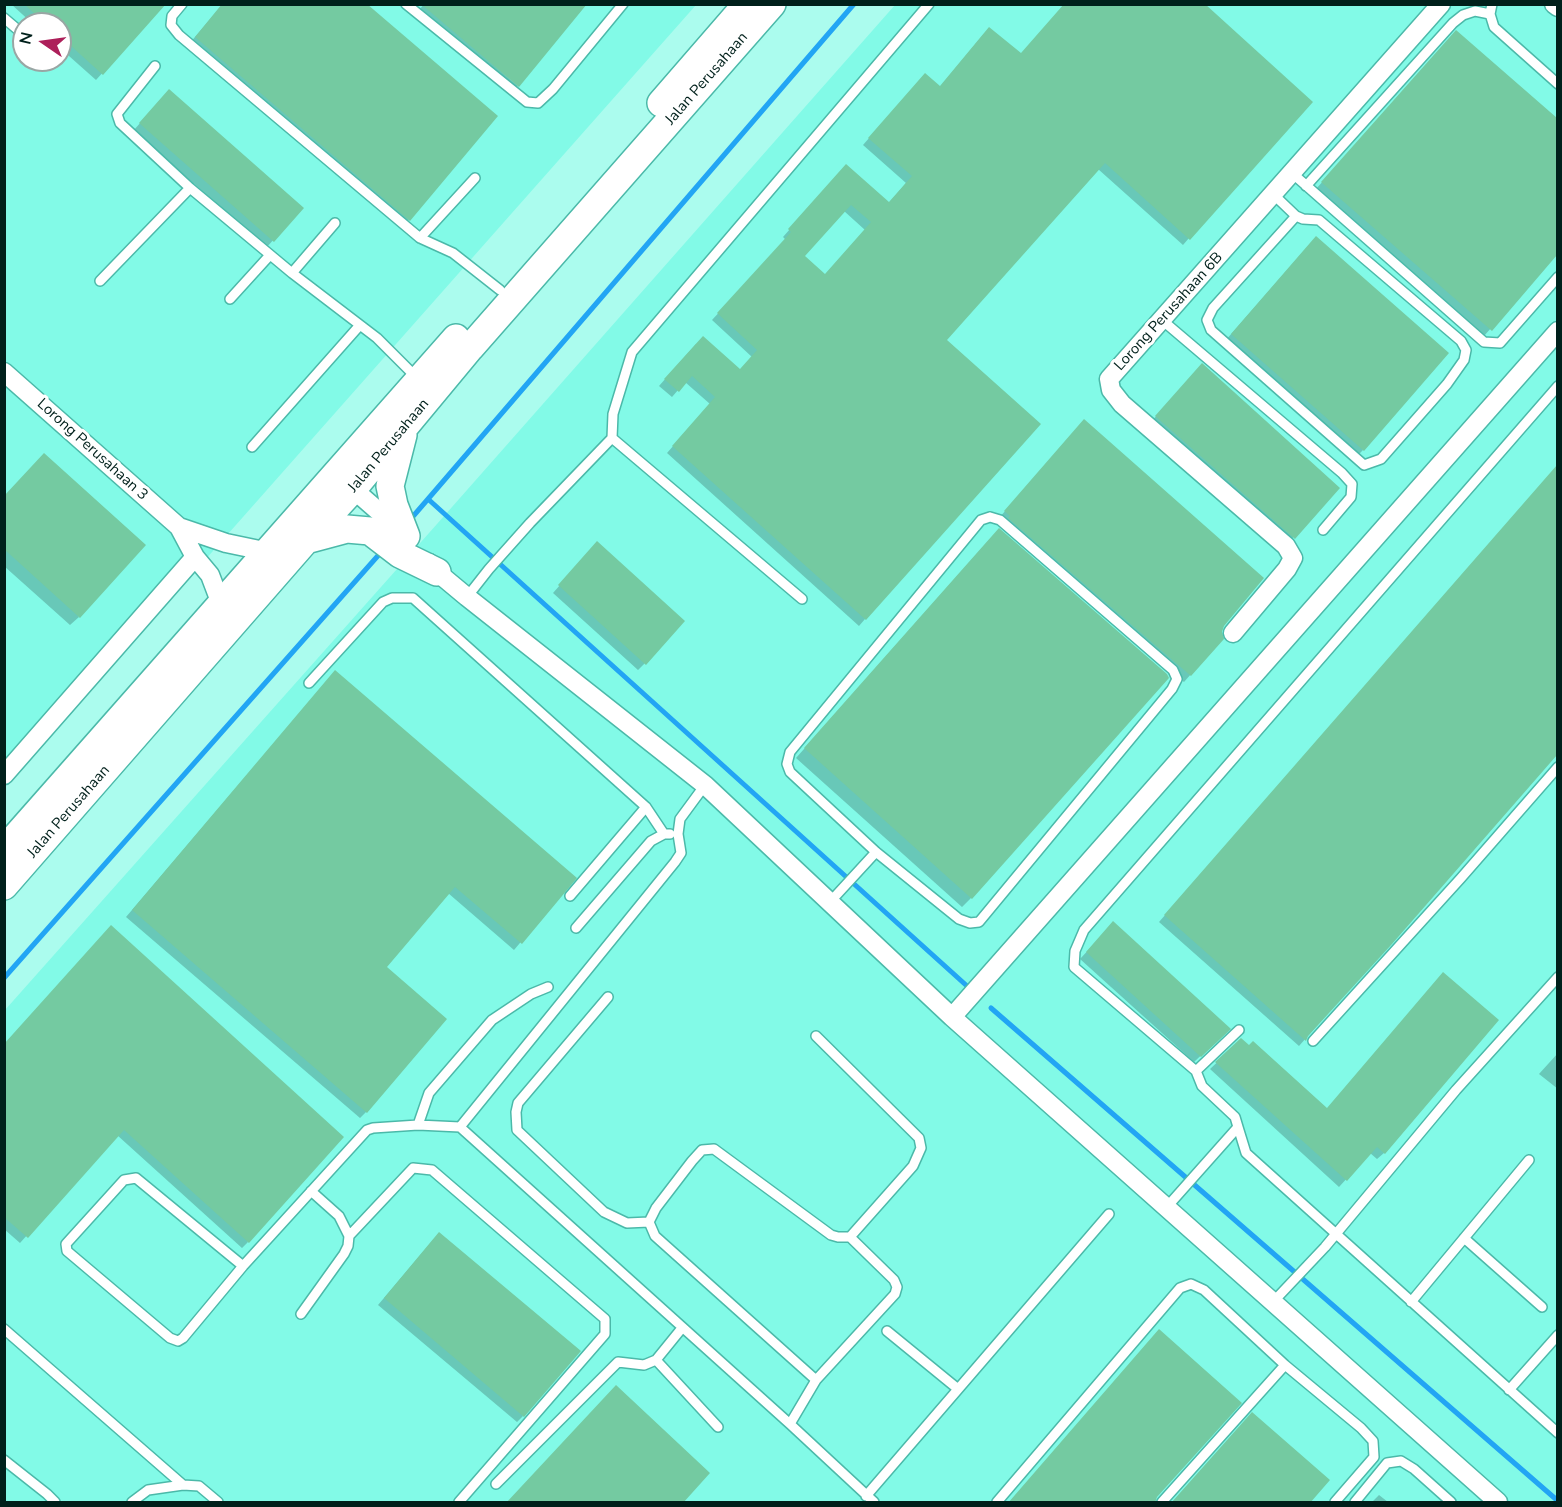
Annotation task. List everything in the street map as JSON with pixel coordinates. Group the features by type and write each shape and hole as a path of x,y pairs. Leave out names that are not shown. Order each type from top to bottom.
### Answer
{"main road":[{"name":"Jalan Perusahaan","path":"4,850 269,552 407,426 470,348 772,4"},
{"name":"Jalan Perusahaan","path":"4,886 306,540 419,380 500,290 738,10"},
{"path":"382,517 394,464 407,426"},
{"path":"306,540 382,517"},
{"path":"382,517 406,544 437,572"}],"street":[{"name":"Lorong Perusahaan 6B","path":"1233,633 1287,569 1293,558 1286,546 1122,404 1111,390 1109,379 1441,4"},
{"path":"952,1017 1557,331"},
{"name":"Lorong Perusahaan 3","path":"4,372 179,527 195,557 210,575 221,604"},
{"path":"345,482 382,517"},
{"name":"Lorong Perusahaan 3","path":"179,527 226,543 269,552"},
{"path":"4,775 195,557"},
{"path":"437,572 705,785 835,897 952,1017 1498,1503"}],"lane":[{"path":"182,4 172,16 171,25 179,35 420,238 453,253 500,290"},
{"path":"406,4 527,102 538,103 553,89 623,4"},
{"path":"467,597 530,523 612,438 613,414 632,352 929,4"},
{"path":"1306,186 1453,23 1463,15 1491,9 1494,27 1557,84"},
{"path":"155,66 117,114 120,123 190,188 292,273 376,338 419,380"},
{"path":"1292,173 1484,342 1500,343 1557,277"},
{"path":"420,238 475,178"},
{"path":"100,281 190,188"},
{"path":"1273,194 1296,216 1319,220 1461,341 1466,350 1464,360 1447,384 1381,459 1364,465 1211,330 1207,320 1214,308 1296,216"},
{"path":"292,273 336,223"},
{"path":"230,299 270,255"},
{"path":"1162,320 1352,484 1351,497 1323,530"},
{"path":"252,447 360,325"},
{"path":"1557,386 1084,930 1075,951 1074,967 1196,1071 1202,1086 1235,1118 1246,1153 1557,1433"},
{"path":"612,438 802,599"},
{"path":"990,517 1000,520 1173,670 1177,679 1172,689 979,922 970,924 959,919 876,852 790,772 787,764 790,752 981,520 990,517"},
{"path":"309,683 383,602 392,598 413,598 646,807 664,834"},
{"path":"1313,1041 1461,878 1557,767"},
{"path":"460,1127 675,862 681,853 678,834 680,819 705,785"},
{"path":"570,896 646,807"},
{"path":"576,928 651,841 664,834 678,834"},
{"path":"835,897 876,852"},
{"path":"1273,1302 1325,1247 1456,1090 1557,977"},
{"path":"418,1125 429,1093 492,1020 531,994 548,987"},
{"path":"608,997 518,1103 516,1112 518,1130 604,1212 627,1222 650,1222"},
{"path":"1196,1071 1239,1030"},
{"path":"816,1036 919,1138 921,1148 913,1166 850,1237"},
{"path":"243,1266 136,1178 124,1180 66,1244 67,1251 170,1338 178,1341 367,1130 418,1125 460,1127 870,1499 958,1389 1109,1214"},
{"path":"1166,1208 1238,1127"},
{"path":"790,1424 816,1380 895,1294 897,1287 894,1280 850,1237 831,1235 714,1149 702,1150 656,1208 650,1222 655,1236 816,1380"},
{"path":"1411,1302 1529,1160"},
{"path":"349,1236 413,1168 432,1170 605,1319 605,1334 459,1503"},
{"path":"301,1314 344,1254 349,1236 339,1216 311,1191"},
{"path":"1464,1238 1542,1307"},
{"path":"997,1503 1180,1288 1191,1284 1204,1290 1285,1365 1360,1428 1372,1442 1374,1457 1335,1503"},
{"path":"496,1484 618,1362 644,1365 656,1360 682,1328"},
{"path":"4,1329 183,1485"},
{"path":"887,1331 958,1389"},
{"path":"1509,1390 1557,1335"},
{"path":"656,1360 718,1427"},
{"path":"1162,1503 1285,1365"},
{"path":"4,1460 55,1503"},
{"path":"1355,1503 1387,1463 1401,1461 1414,1469 1451,1503"},
{"path":"132,1503 148,1490 183,1485 200,1486 218,1503"}],"shaded area":[{"path":"5,5 696,5 5,786"},
{"path":"895,5 1557,5 1557,1502 5,1502 5,1010"}],"building":[{"path":"24,4 166,4 103,75 72,47 72,12 33,12"},
{"path":"222,4 367,4 498,116 410,221 195,37"},
{"path":"421,4 587,4 519,87"},
{"path":"1064,4 1205,4 1313,102 1190,240 1105,163 947,340 1041,424 866,620 672,446 715,397 692,376 679,392 664,379 703,336 740,369 757,350 717,313 791,232 788,229 846,164 889,202 912,176 868,138 925,73 940,86 989,27 1021,53","holes":["851,205 871,222 825,274 805,256"]},
{"path":"1456,30 1557,118 1557,255 1492,331 1321,182"},
{"path":"169,89 304,208 274,242 139,123"},
{"path":"1316,236 1449,353 1364,451 1231,334"},
{"path":"1202,363 1340,488 1295,539 1155,416"},
{"path":"1084,419 1264,578 1224,626 1222,632 1224,639 1191,676 1008,518 1010,516 1004,511"},
{"path":"44,453 146,545 80,618 4,549 4,496"},
{"path":"1557,465 1557,755 1306,1041 1164,915"},
{"path":"999,528 1169,678 972,899 804,748"},
{"path":"597,541 685,621 646,665 558,585"},
{"path":"335,670 577,878 522,944 455,887 387,967 447,1019 367,1113 132,910"},
{"path":"1113,921 1231,1029 1201,1057 1086,952"},
{"path":"111,925 344,1137 249,1243 124,1130 28,1238 4,1217 4,1044"},
{"path":"1443,972 1499,1020 1385,1154 1377,1147 1347,1181 1215,1062 1241,1038 1249,1045 1253,1041 1327,1108"},
{"path":"439,1232 581,1351 524,1417 384,1298"},
{"path":"1159,1329 1242,1403 1157,1497 1155,1503 1008,1503"},
{"path":"616,1385 710,1473 683,1503 506,1503"},
{"path":"1252,1412 1330,1480 1310,1503 1171,1503"}],"waterway":[{"path":"854,4 428,499 967,986"},
{"path":"409,521 428,499"},
{"path":"4,978 383,550"},
{"path":"991,1008 1558,1501"}]}
